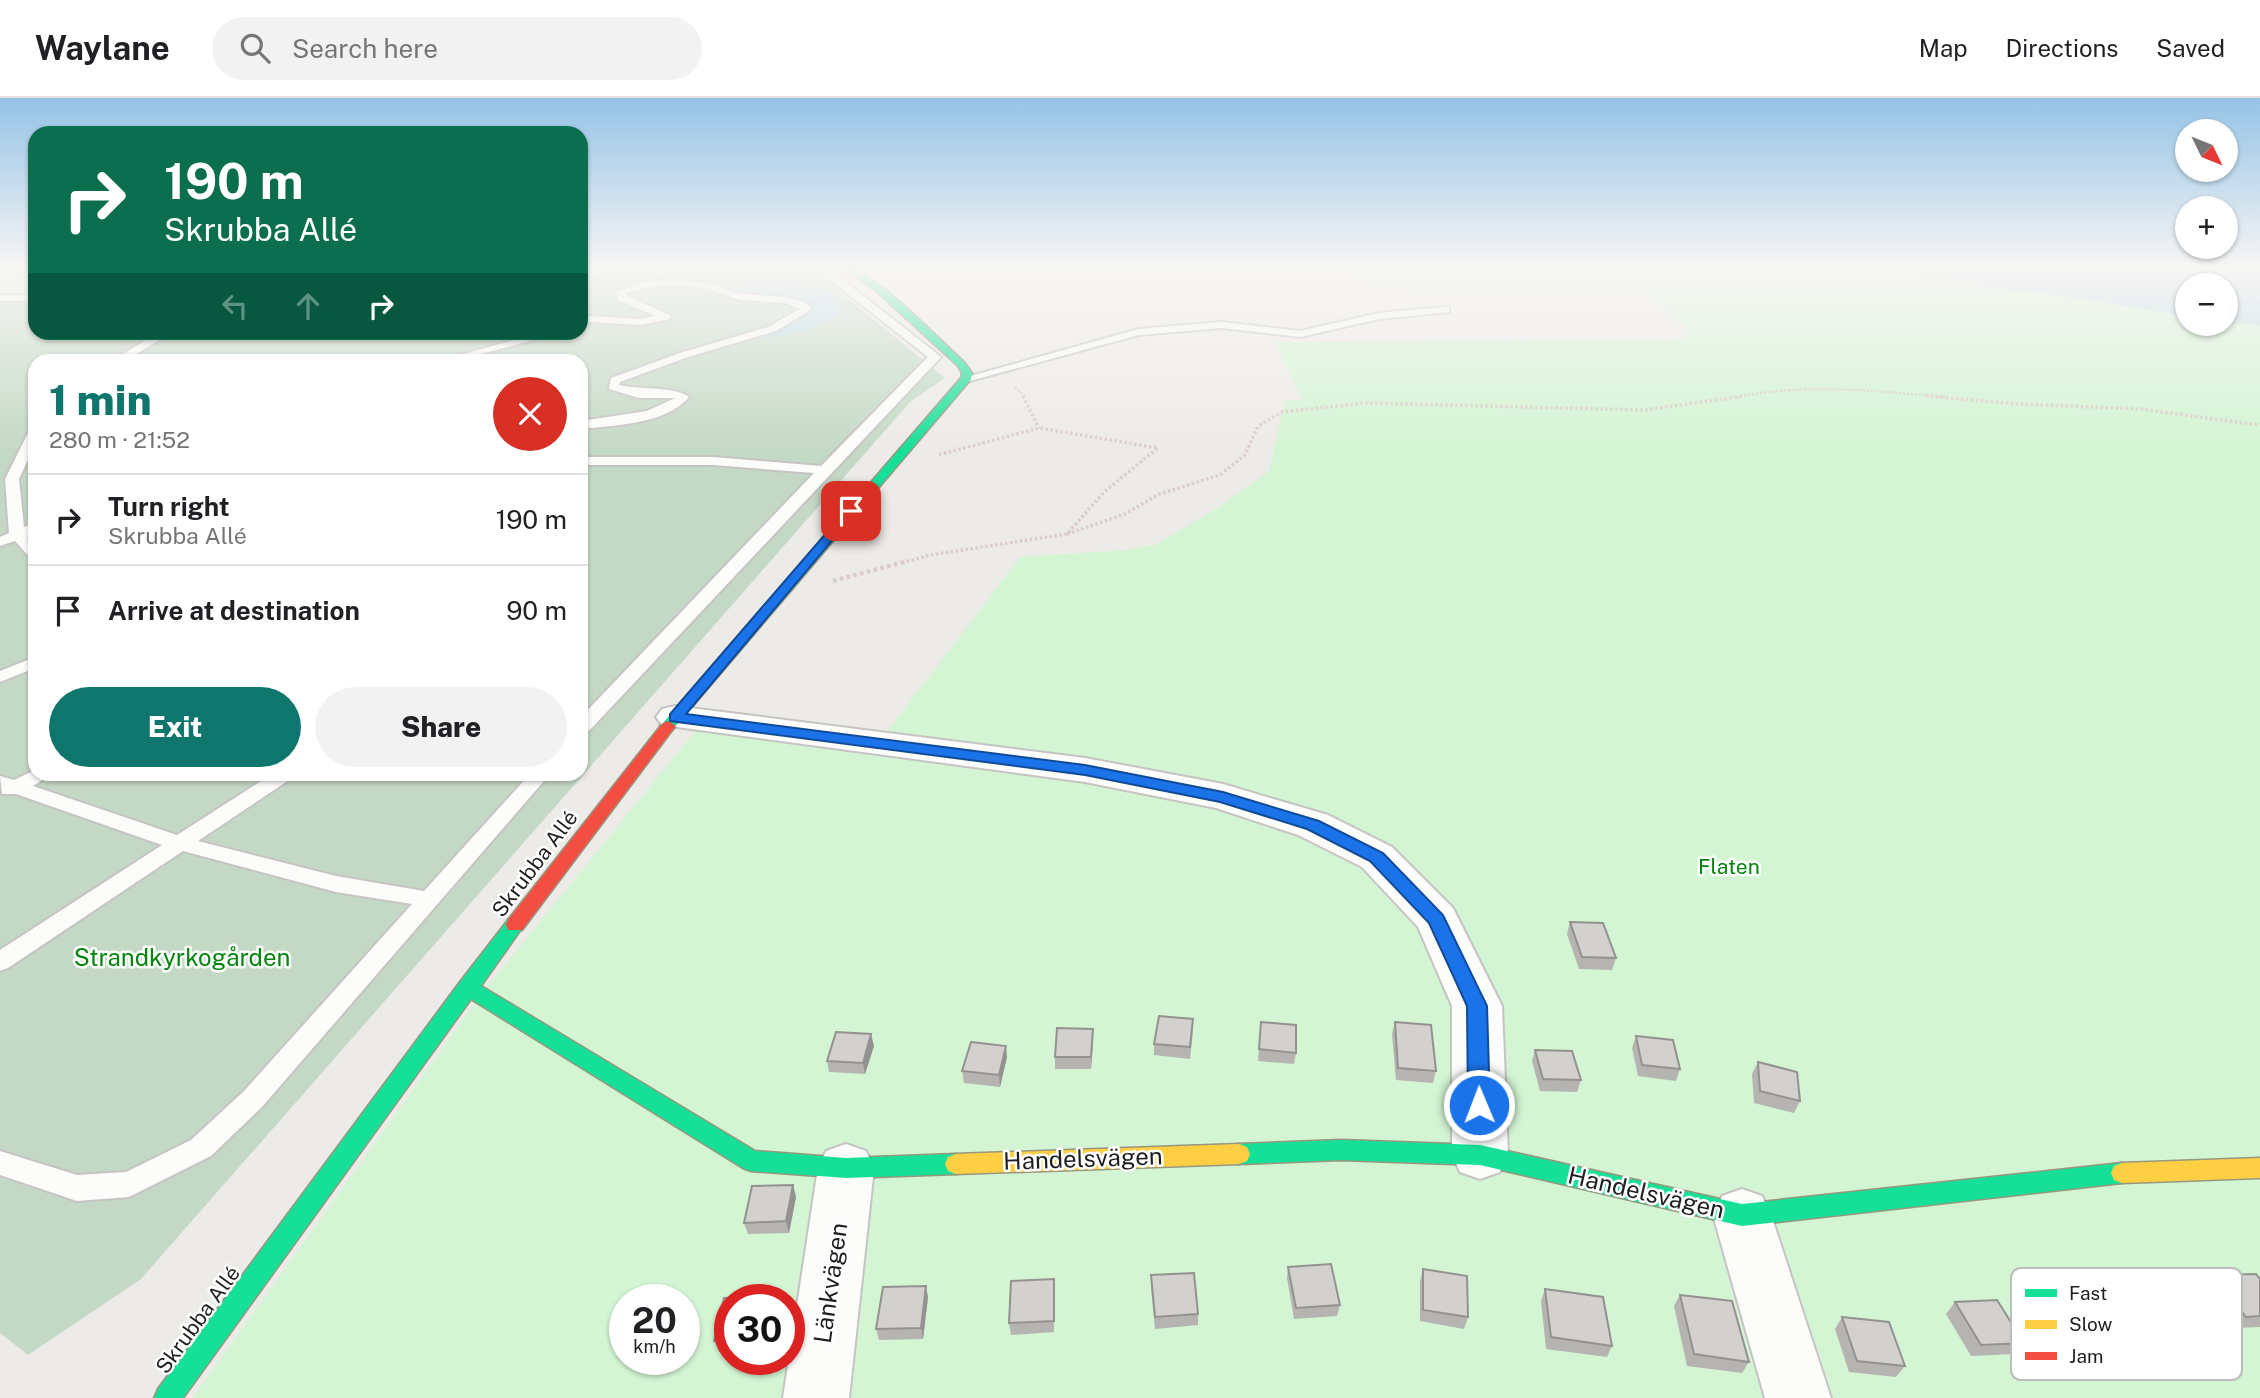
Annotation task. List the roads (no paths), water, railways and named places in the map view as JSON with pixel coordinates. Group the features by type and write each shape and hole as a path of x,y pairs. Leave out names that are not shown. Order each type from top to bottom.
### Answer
{"street":[{"path":"922,329 961,364 967,373 966,379"},
{"name":"Skrubba Allé","path":"167,1398 467,987 675,717 966,379"},
{"path":"675,717 1085,770 1223,797 1313,825 1377,857 1437,919 1477,1006 1480,1155"},
{"name":"Handelsvägen","path":"467,987 751,1161 846,1168 1341,1150 1480,1155 1742,1214 2120,1172 2260,1168"},
{"name":"Länkvägen","path":"816,1398 846,1168"},
{"name":"Handelsvägen","path":"1742,1214 1798,1398"}],"lane":[{"path":"588,424 647,414 678,404 683,397 674,394 639,394 613,387 615,380 775,329"},
{"path":"588,715 935,358 898,329"},
{"path":"966,379 1139,332 1178,329"},
{"path":"1253,329 1300,334 1323,329"},
{"path":"130,354 154,340"},
{"path":"472,354 527,340"},
{"path":"28,446 12,479 17,534 28,547"},
{"path":"588,460 713,461 824,470"},
{"path":"0,542 28,530"},
{"path":"0,677 28,665"},
{"path":"5,788 28,779"},
{"path":"0,962 275,781"},
{"path":"0,1163 77,1188 129,1184 201,1148 253,1099 534,781"},
{"path":"5,788 181,844 336,884 428,900"}],"water":[{"path":"781,329 811,329 789,334 754,339"}],"park label":[{"name":"Flaten","path":"1729,867"},
{"name":"Strandkyrkogården","path":"182,958"}]}
